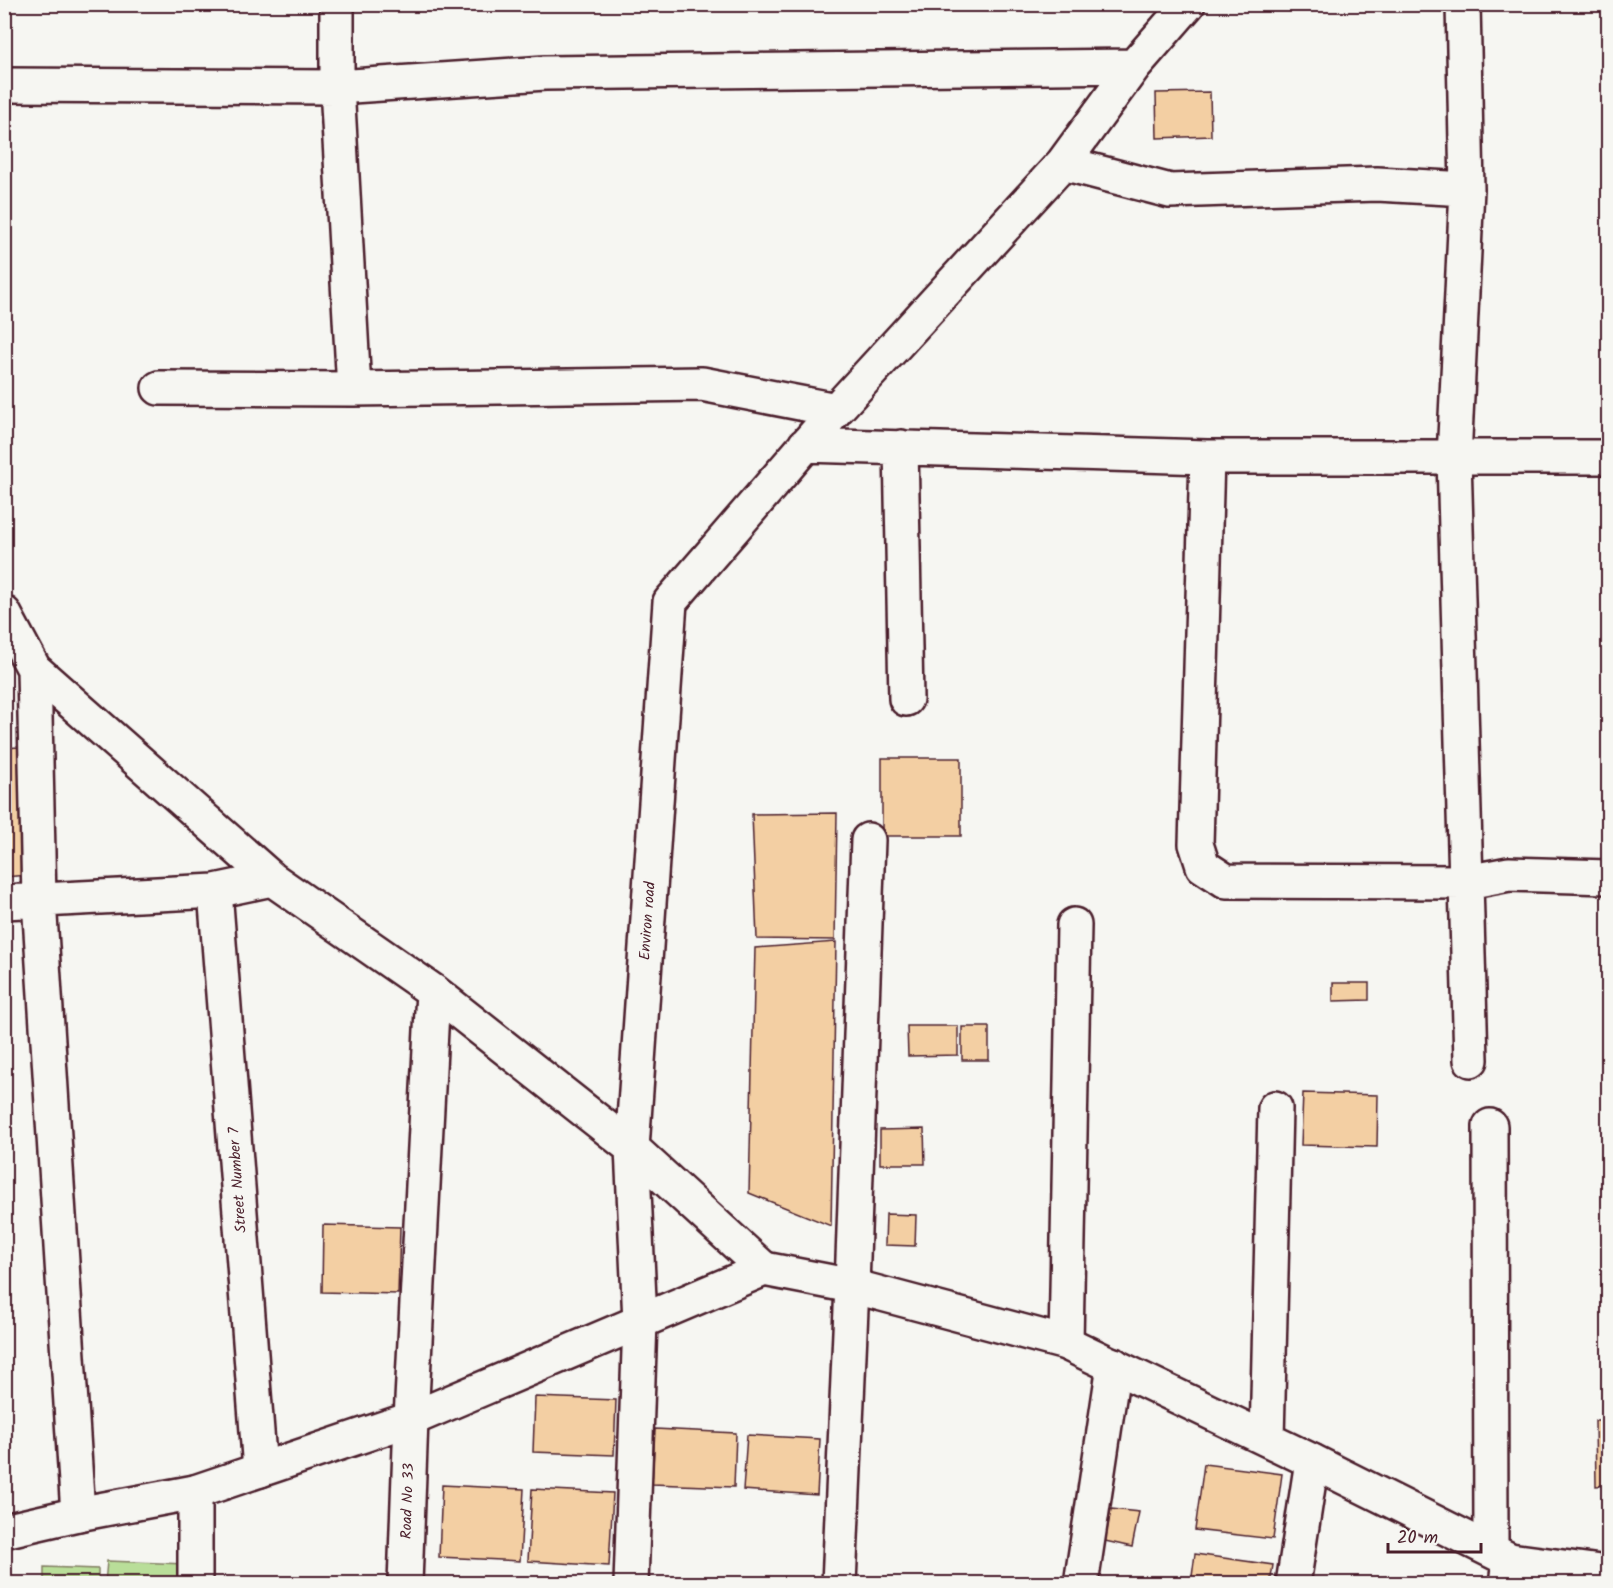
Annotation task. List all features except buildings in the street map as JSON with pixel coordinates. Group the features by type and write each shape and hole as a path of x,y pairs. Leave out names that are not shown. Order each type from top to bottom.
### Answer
{"street":[{"path":"337,4 338,87 354,389"},
{"name":"Environ road","path":"631,1584 640,1321 632,1148 670,602 836,410 1063,163 1134,66 1188,4"},
{"path":"1463,4 1467,189 1454,458 1472,1060"},
{"path":"4,85 338,87 545,73 1134,66"},
{"path":"1063,163 1170,191 1377,184 1467,189"},
{"path":"159,388 354,389 702,384 836,410"},
{"path":"805,445 1207,457 1608,457"},
{"path":"901,447 906,699"},
{"path":"1207,457 1196,844 1203,866 1226,881 1467,882 1509,874 1608,877"},
{"path":"4,613 34,669 272,879 433,991 632,1148 764,1269 852,1286 1066,1343 1312,1461 1502,1564 1608,1573"},
{"path":"34,669 39,900 78,1514"},
{"path":"839,1584 868,840"},
{"path":"4,902 215,891 272,879"},
{"name":"Street Number 7","path":"215,891 260,1470"},
{"path":"1066,1343 1074,925"},
{"name":"Road No 33","path":"405,1584 433,991"},
{"path":"1267,1439 1275,1108"},
{"path":"1490,1126 1502,1564"},
{"path":"4,1531 78,1514 195,1492 411,1419 764,1269"},
{"path":"1081,1584 1114,1365"},
{"path":"1293,1584 1312,1461"},
{"path":"195,1492 195,1584"}],"green space":[{"path":"107,1561 186,1564 185,1583 105,1584"},
{"path":"44,1567 98,1569 98,1583 44,1583"}]}
